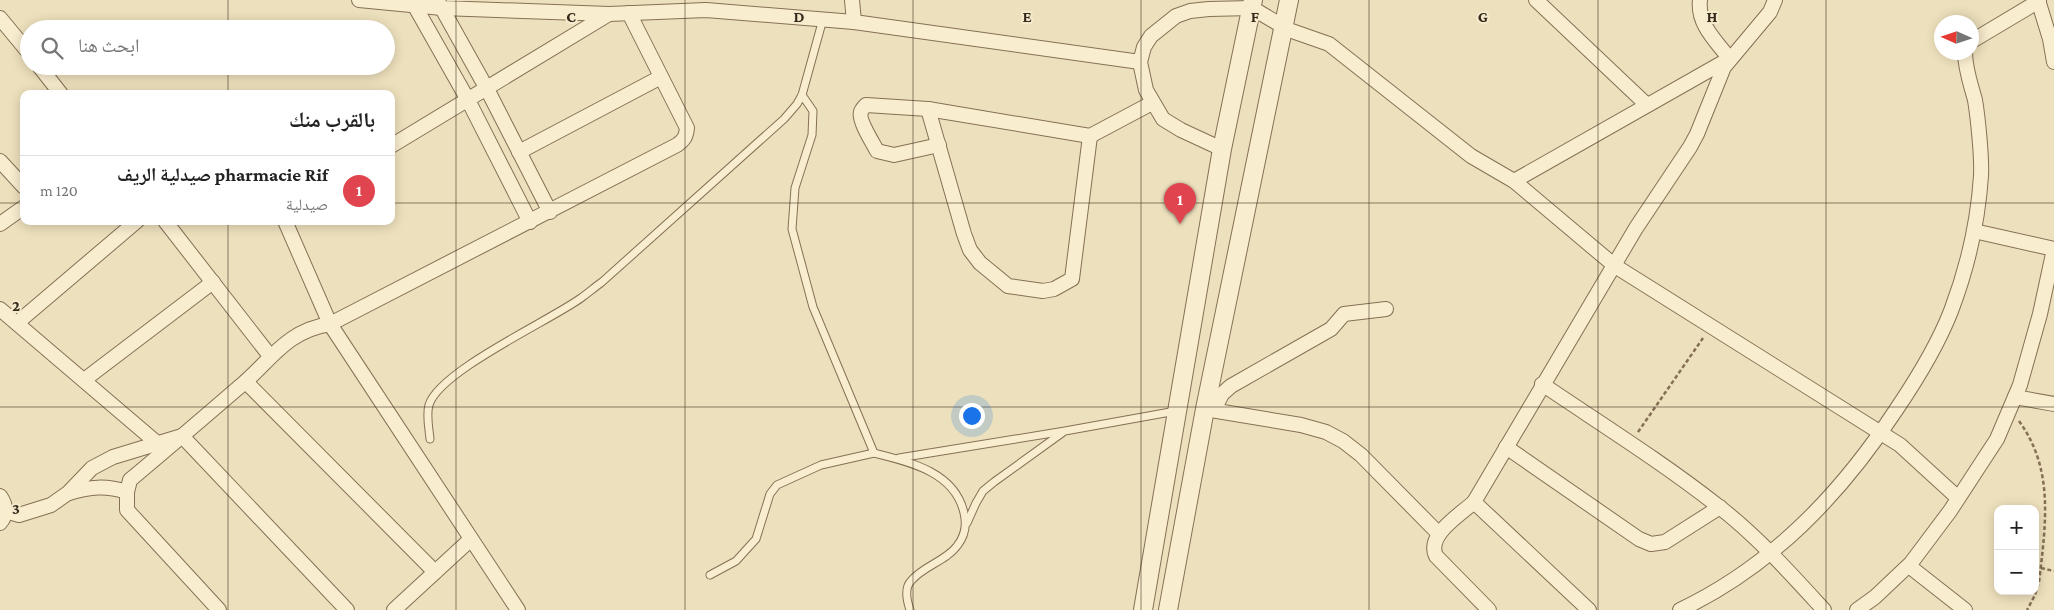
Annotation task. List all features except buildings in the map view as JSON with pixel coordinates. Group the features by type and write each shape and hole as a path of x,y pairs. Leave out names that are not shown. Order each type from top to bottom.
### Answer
{"street":[{"path":"359,0 609,14 705,5 823,20 854,22 1140,62"},
{"path":"852,0 854,22"},
{"path":"1168,610 1289,0"},
{"path":"1536,0 1647,105"},
{"path":"1700,0 1699,8 1702,22 1729,58"},
{"path":"1514,181 1729,58 1745,43 1770,12 1775,0"},
{"path":"1979,36 2039,1 2050,39 2054,62"},
{"path":"414,3 468,100 530,222"},
{"path":"440,4 487,89 550,212"},
{"path":"1143,610 1222,149 1252,4"},
{"path":"1222,149 1181,130 1164,118 1152,103 1146,90 1140,62 1144,47 1151,36 1176,16 1190,11 1252,4 1284,26 1306,37 1329,44 1471,156 1514,181 1615,266 1900,445 1958,498"},
{"path":"219,610 127,510 127,492 130,480 246,382 270,356 305,331 317,326 330,324 550,212 683,141 686,135 686,128 629,13"},
{"path":"395,144 609,14"},
{"path":"0,18 20,42"},
{"path":"1489,610 1436,556 1433,549 1434,543 1439,534 1474,502 1542,384 1615,266 1636,228 1662,188 1674,174 1681,158 1697,134 1716,83 1729,58"},
{"path":"1680,610 1699,601 1733,580 1770,553 1812,518 1854,470 1881,434 1932,352 1957,293 1974,231 1981,173 1975,103 1965,60"},
{"path":"46,75 59,90"},
{"path":"519,152 661,77"},
{"path":"939,146 894,155 877,151 860,117 861,111 866,105 928,109 1090,136 1152,103"},
{"path":"928,109 970,250 990,272 1008,286 1043,291 1054,289 1072,279 1090,136"},
{"path":"0,160 20,182"},
{"path":"0,224 20,210"},
{"path":"18,323 132,225"},
{"path":"168,225 270,356"},
{"path":"287,225 330,324 518,610"},
{"path":"1857,610 1875,597 1909,566 1958,498 1997,439 2015,397 2040,314 2054,249 1974,231"},
{"path":"84,380 213,282"},
{"path":"0,309 157,443"},
{"path":"1209,410 1231,386 1331,329 1344,314 1386,309"},
{"path":"246,382 435,572"},
{"path":"1542,384 1720,507 1770,553 1824,610"},
{"path":"2015,397 2054,404"},
{"path":"1209,410 1301,425 1326,432 1343,441 1361,455 1439,534"},
{"path":"0,496 5,504 3,517 19,516 51,505 68,493 92,468 113,457 182,436"},
{"path":"182,436 347,610"},
{"path":"1506,447 1639,539 1651,544 1665,542 1720,507"},
{"path":"68,493 93,486 104,486 127,492"},
{"path":"1474,502 1589,610"},
{"path":"394,610 471,539"},
{"path":"1909,566 1965,610"}],"lane":[{"path":"430,439 429,404 439,390 498,346 581,299 784,119 797,104 802,94 823,20"},
{"path":"802,94 813,111 812,135 795,188 792,229 813,307 874,453"},
{"path":"896,458 1177,411"},
{"path":"910,610 907,592 909,582 957,547 976,503 984,491 1065,431"},
{"path":"710,575 736,561 756,539 770,494 777,485 820,465 874,453 896,458 928,471 949,484 961,504 966,524"}],"path":[{"path":"1630,444 1710,326"},
{"path":"2009,411 2028,430 2039,450"},
{"path":"2027,610 2035,595 2049,506"},
{"path":"2040,568 2054,571"}],"place":[{"name":"pharmacie Rif صيدلية الريف","path":"1180,224"}]}
